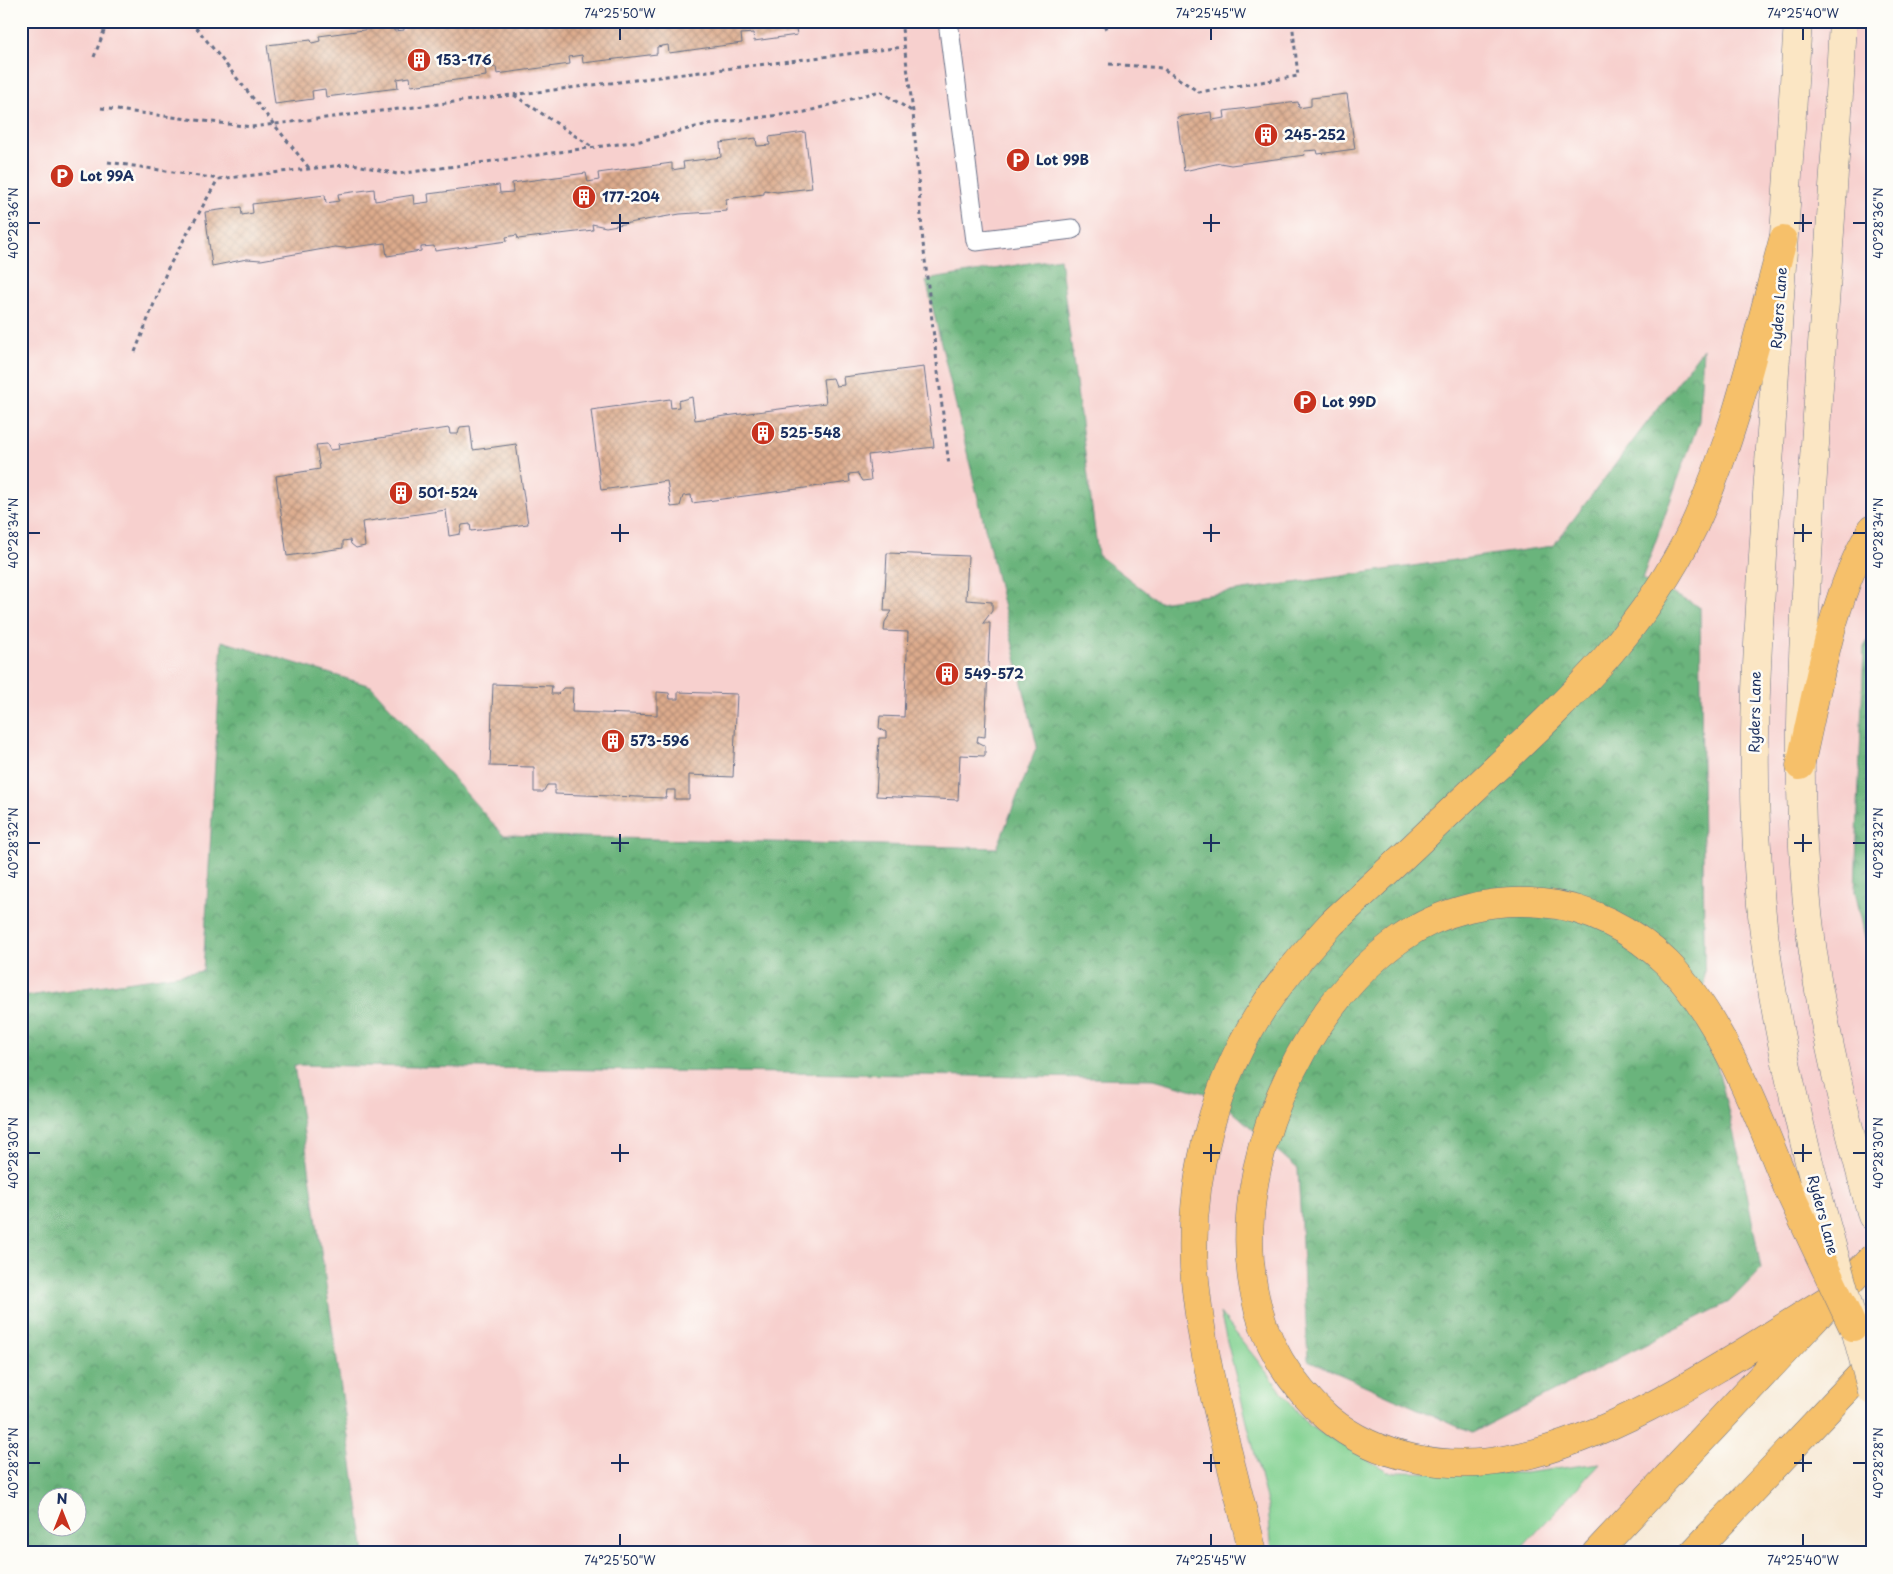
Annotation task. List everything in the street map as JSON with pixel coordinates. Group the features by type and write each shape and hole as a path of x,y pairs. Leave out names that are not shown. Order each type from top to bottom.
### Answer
{"highway":[{"path":"1253,1553 1209,1366 1202,1330 1194,1267 1196,1198 1202,1162 1220,1097 1234,1063 1264,1007 1307,951 1332,923 1564,705 1615,650 1657,593 1693,528 1724,453 1783,240"},
{"path":"1800,766 1833,626 1856,563 1872,529"},
{"path":"1834,1296 1668,1396 1573,1441 1517,1457 1480,1464 1450,1464 1423,1460 1376,1446 1341,1428 1300,1389 1283,1366 1270,1342 1254,1294 1249,1240 1250,1212 1263,1146 1274,1112 1302,1054 1337,1000 1380,955 1402,938 1452,912 1479,905 1528,901 1555,904 1581,910 1606,920 1651,948 1681,980 1702,1007 1750,1098 1788,1189 1852,1327"},
{"path":"1596,1553 1834,1296 1872,1258"},
{"path":"1694,1553 1872,1363"}],"main road":[{"name":"Ryders Lane","path":"1798,21 1756,660 1754,784 1760,898 1780,1034 1810,1166 1852,1327 1872,1391"},
{"path":"1843,21 1806,577 1800,766 1805,882 1821,1001 1848,1126 1872,1216"}],"lane":[{"path":"948,21 976,241 1072,229"}],"path":[{"path":"94,57 108,21"},
{"path":"191,21 309,169"},
{"path":"901,21 913,112 923,243 949,466"},
{"path":"1104,28 1124,21"},
{"path":"1109,64 1162,68 1199,92 1298,76 1292,21"},
{"path":"101,108 251,127 904,46"},
{"path":"108,162 218,179 353,164 397,174 640,141 708,124 805,112 880,91 913,112"},
{"path":"513,95 593,148"},
{"path":"135,352 168,268 218,179"}],"shaded area":[{"path":"21,21 1872,21 1872,1258 1596,1553 21,1553"}],"green space":[{"path":"1060,258 1098,555 1159,602 1553,546 1703,349 1699,421 1642,579 1700,607 1705,1014 1744,1177 1761,1269 1729,1302 1472,1433 1308,1360 1298,1169 1215,1096 1154,1079 294,1065 365,1553 21,1553 21,997 203,971 222,641 371,686 503,835 997,848 1037,746 926,280"},
{"path":"1872,633 1872,968 1855,891 1864,647"},
{"path":"1220,1313 1308,1425 1389,1472 1524,1473 1600,1463 1517,1553 1272,1553 1268,1507"}],"building":[{"name":"153-176","path":"435,21 795,21 797,35 754,41 753,33 741,34 742,43 669,53 668,45 657,47 657,54 583,63 582,55 569,57 570,64 497,74 496,67 485,68 486,76 411,86 410,77 397,79 398,88 326,97 325,89 312,91 313,99 275,104 267,45 311,40 312,43 320,41 319,36 393,26 394,31 404,30 404,25"},
{"name":"245-252","path":"1347,94 1355,149 1318,154 1317,150 1304,151 1305,155 1231,165 1220,163 1184,171 1177,117 1211,112 1212,120 1225,118 1224,111 1298,102 1299,108 1311,106 1311,98"},
{"name":"177-204","path":"805,132 812,188 777,192 764,190 764,194 726,199 727,211 680,214 606,227 592,224 593,230 518,239 517,235 506,237 507,241 435,251 434,246 421,247 421,251 387,256 385,243 345,248 335,247 261,260 247,259 212,266 205,212 241,207 242,215 253,213 252,204 325,195 326,203 339,201 338,194 374,189 375,201 413,195 414,204 429,202 428,194 499,185 500,193 513,192 512,183 586,173 588,182 599,180 598,173 672,163 672,170 684,168 683,162 721,157 720,143 756,138 757,146 770,145 769,137"},
{"name":"525-548","path":"924,367 934,447 868,455 871,480 862,481 857,473 849,474 850,482 692,503 691,495 683,496 680,506 671,507 667,481 601,490 591,410 670,399 671,408 679,407 678,401 692,397 695,420 826,403 823,379 833,378 836,386 844,385 843,377"},
{"name":"501-524","path":"470,426 473,450 516,444 528,524 471,531 470,524 462,525 460,534 449,536 446,510 362,522 365,546 356,548 351,544 350,540 343,541 343,548 287,556 276,476 320,469 316,445 327,444 330,450 339,449 338,444 449,428 450,434 458,434 460,427"},
{"name":"549-572","path":"887,553 968,556 966,600 992,602 992,611 983,623 990,623 985,737 978,736 977,742 985,746 985,756 960,755 958,800 876,796 879,738 886,738 886,732 879,728 880,716 904,717 908,632 884,631 885,622 892,611 884,611"},
{"name":"573-596","path":"493,684 552,686 551,694 558,694 563,688 573,688 572,712 657,715 657,692 669,693 670,699 678,699 678,692 737,694 733,777 689,775 689,799 675,799 675,790 667,790 666,798 555,794 555,785 547,785 543,792 534,792 534,767 490,766"}],"place":[{"name":"153-176","path":"419,60"},
{"name":"245-252","path":"1266,135"},
{"name":"Lot 99B","path":"1018,160"},
{"name":"Lot 99A","path":"62,176"},
{"name":"177-204","path":"584,197"},
{"name":"Lot 99D","path":"1305,402"},
{"name":"525-548","path":"763,433"},
{"name":"501-524","path":"401,493"},
{"name":"549-572","path":"947,674"},
{"name":"573-596","path":"613,741"}]}
